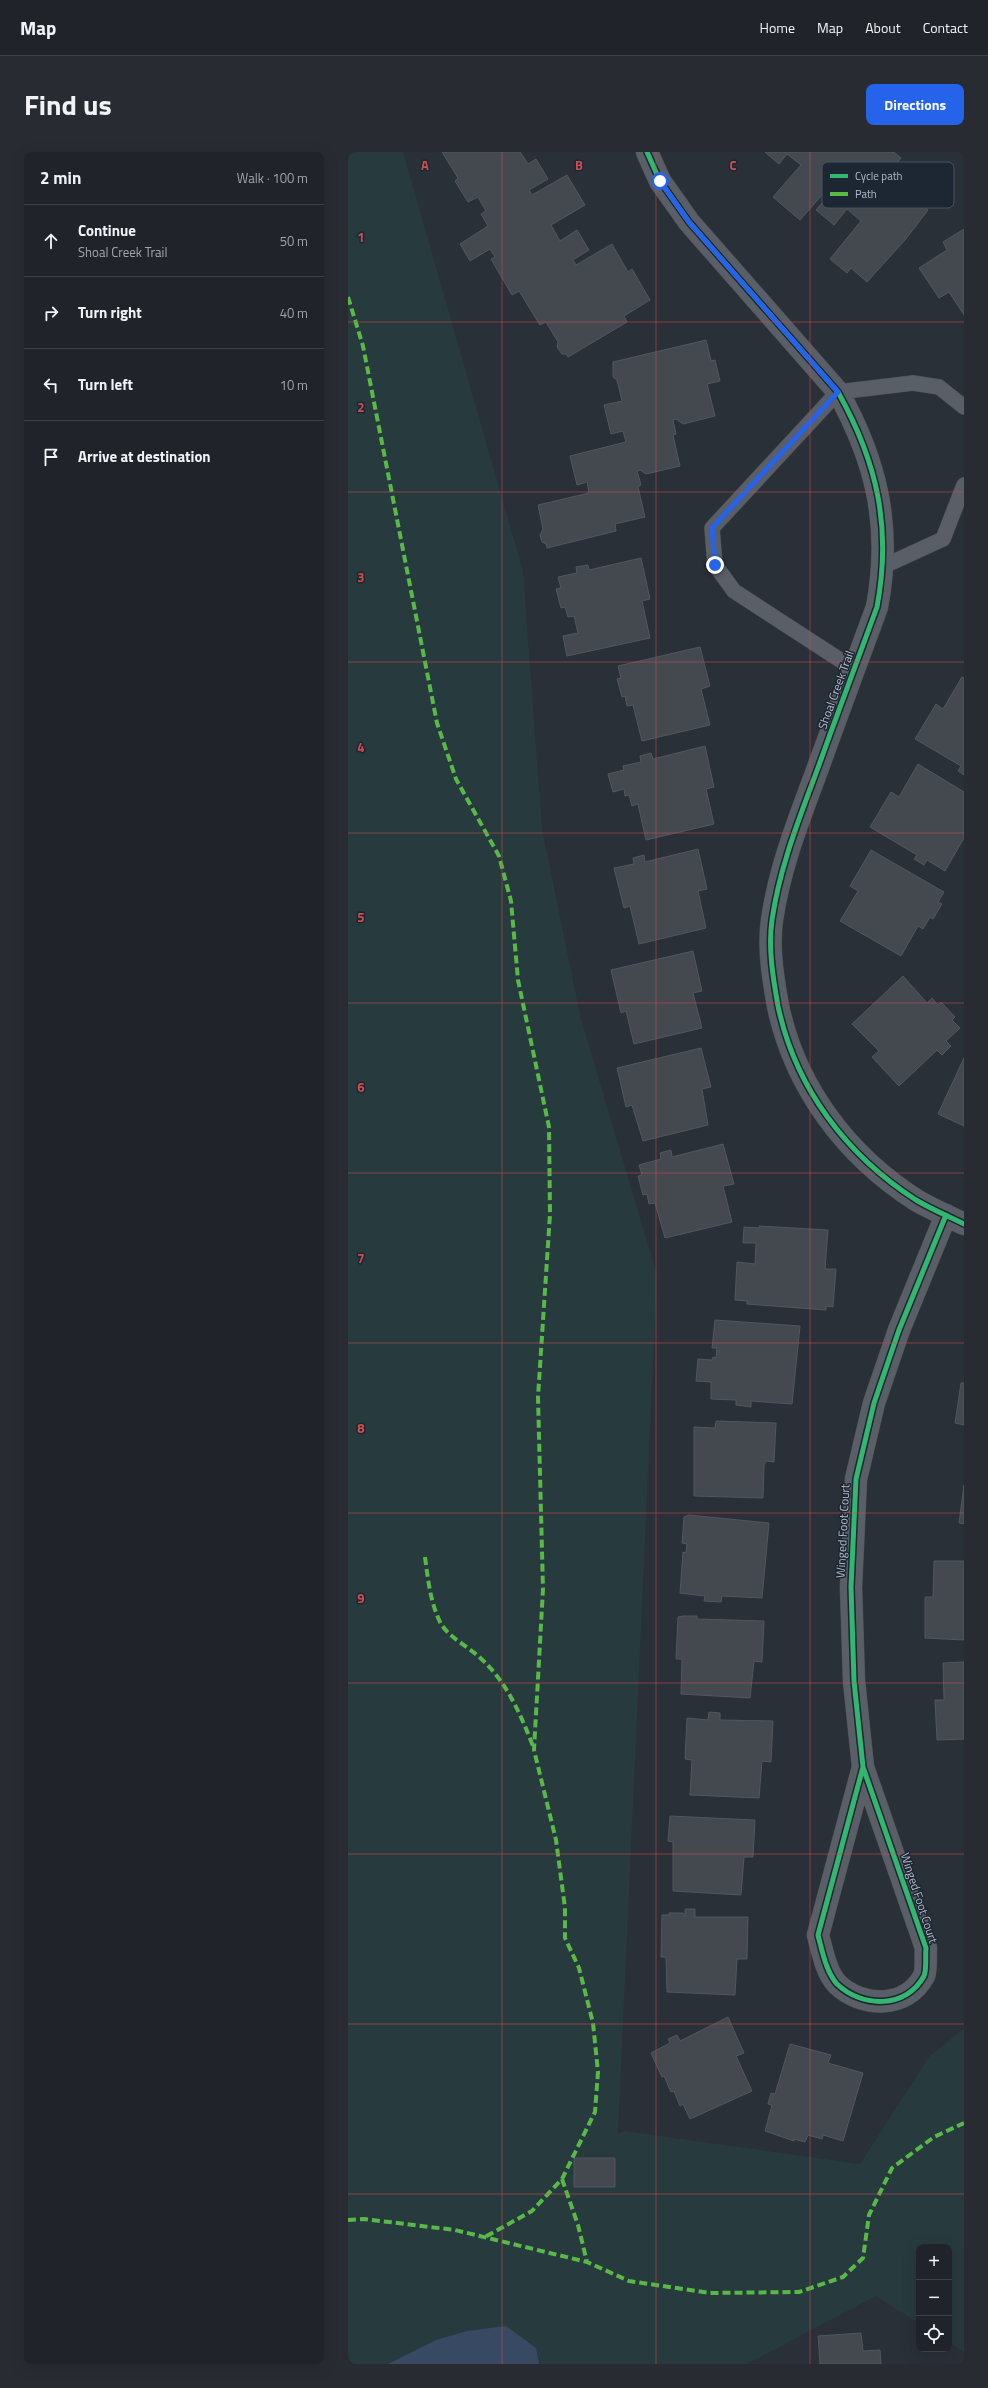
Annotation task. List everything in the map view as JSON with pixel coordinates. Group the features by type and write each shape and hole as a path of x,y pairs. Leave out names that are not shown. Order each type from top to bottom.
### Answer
{"street":[{"name":"Shoal Creek Trail","path":"647,152 660,181 689,222 838,392 853,419 868,454 877,486 882,519 882,567 877,607 784,858 772,921 771,955 775,988 782,1024 801,1075 815,1100 850,1146 884,1177 917,1200 955,1219"},
{"name":"Winged Foot Court","path":"864,1767 818,1935 826,1962 837,1983 863,2000 888,2003 912,1991 924,1975 926,1948 864,1767 854,1681 850,1587 856,1479 874,1403 899,1330 955,1219"}],"lane":[{"path":"854,669 734,591 715,565 712,528 838,392 913,383 939,387 964,407"},
{"path":"882,567 943,539 964,485"}],"green space":[{"path":"348,152 403,152 523,571 542,829 581,1019 657,1275 618,2134 624,2131 860,2164 929,2057 964,2028 964,2352 952,2344 952,2244 916,2244 916,2321 876,2296 747,2364 348,2364"}],"water":[{"path":"506,2326 536,2348 539,2364 388,2364 436,2340 467,2331"}],"building":[{"path":"442,152 520,152 528,164 536,159 548,179 529,190 532,195 567,175 585,205 551,225 560,241 577,230 589,250 573,260 576,265 612,244 628,272 632,269 650,300 624,316 627,322 568,357 566,354 562,354 557,347 558,342 546,322 540,325 519,291 512,295 491,259 495,257 490,249 470,261 460,244 488,226 481,214 486,211 478,197 468,202 455,181 458,178"},
{"path":"765,152 894,152 901,158 898,162 822,162 822,195 800,220 773,197 801,165 787,154 779,164"},
{"path":"822,203 822,208 925,208 928,210 905,240 867,282 851,268 847,273 830,259 861,221 847,209 834,225 816,210"},
{"path":"964,229 964,315 949,292 939,298 919,268 947,250 943,242"},
{"path":"706,340 711,361 715,360 720,381 707,384 715,416 683,424 676,419 673,420 676,434 673,435 680,466 646,474 640,470 637,471 641,485 638,487 645,517 615,524 616,531 547,548 546,544 542,542 540,535 543,529 538,505 589,493 587,482 577,485 570,456 626,442 623,431 611,434 604,405 622,401 617,380 613,377 613,362"},
{"path":"641,558 650,599 642,601 650,638 567,656 563,636 578,633 574,616 568,617 565,607 561,608 556,589 561,588 558,577 577,573 576,567 588,565 589,570"},
{"path":"700,647 710,686 701,689 710,725 642,741 633,705 627,706 625,696 622,697 617,679 621,678 618,666"},
{"path":"962,677 964,678 964,775 958,771 961,766 915,739 936,704 943,709"},
{"path":"705,746 714,787 706,789 714,824 646,840 638,804 632,806 629,795 625,796 624,789 613,792 608,774 624,770 623,766 641,762 640,756 651,753 653,759"},
{"path":"918,764 964,792 964,838 945,871 927,860 924,865 914,859 917,855 870,827 891,792 899,797"},
{"path":"698,849 707,889 698,891 706,928 639,944 630,906 624,908 614,868 634,864 633,858 644,855 645,862"},
{"path":"871,850 944,892 938,902 942,904 933,919 930,917 923,929 918,926 901,956 840,921 858,891 850,886"},
{"path":"693,951 702,991 693,993 702,1028 634,1044 626,1011 621,1013 611,970"},
{"path":"903,976 927,1003 932,998 938,1005 941,1002 955,1017 952,1020 960,1028 946,1041 951,1046 942,1055 937,1050 899,1086 872,1057 879,1051 852,1024"},
{"path":"701,1048 711,1087 702,1089 708,1125 643,1141 632,1105 626,1107 617,1068"},
{"path":"964,1058 964,1126 938,1114"},
{"path":"723,1144 734,1184 723,1186 732,1222 665,1238 655,1203 649,1204 647,1194 643,1195 638,1176 642,1175 639,1165 661,1159 660,1153 671,1150 672,1157"},
{"path":"759,1226 828,1230 825,1269 836,1269 833,1307 826,1306 826,1310 747,1304 747,1301 735,1300 737,1262 755,1264 756,1243 743,1243 744,1227 759,1228"},
{"path":"715,1320 800,1326 792,1404 751,1401 751,1407 736,1405 736,1400 711,1399 711,1382 696,1381 698,1359 712,1360 713,1357 716,1358 717,1348 712,1348"},
{"path":"961,1383 964,1383 964,1425 955,1423"},
{"path":"716,1421 776,1423 774,1462 766,1461 764,1465 763,1498 694,1496 694,1427 715,1428"},
{"path":"964,1485 964,1524 959,1523"},
{"path":"689,1515 769,1523 762,1598 722,1596 721,1602 704,1601 705,1596 680,1593 683,1552 686,1553 687,1544 682,1543 684,1517"},
{"path":"934,1561 964,1561 964,1640 925,1638 925,1597 933,1597"},
{"path":"697,1616 697,1619 764,1621 762,1662 754,1661 750,1698 681,1694 682,1659 676,1659 678,1617"},
{"path":"964,1662 964,1739 937,1740 935,1700 944,1700 943,1663"},
{"path":"709,1712 720,1713 720,1720 773,1721 771,1762 762,1761 759,1798 690,1795 692,1760 685,1759 687,1718 708,1720"},
{"path":"670,1816 755,1820 753,1857 744,1857 741,1895 673,1891 673,1842 668,1841"},
{"path":"685,1909 695,1909 695,1917 748,1917 747,1959 737,1959 735,1995 667,1992 666,1957 661,1957 662,1915 669,1915 669,1913 683,1913 685,1917"},
{"path":"728,2017 744,2053 736,2056 752,2091 690,2119 683,2104 680,2106 674,2091 671,2092 664,2076 662,2077 651,2053 670,2043 668,2039 677,2035 680,2041"},
{"path":"790,2044 831,2055 828,2063 863,2073 843,2141 823,2135 822,2139 808,2135 805,2142 794,2139 794,2141 765,2131 772,2105 768,2104 771,2093 775,2094"},
{"path":"574,2158 615,2158 615,2187 574,2187"},
{"path":"861,2333 863,2351 880,2350 881,2364 820,2364 818,2336"}],"marked path":[{"path":"348,297 363,346 437,723 456,779 499,856 511,901 518,980 549,1127 550,1214 538,1397 543,1589 534,1750 556,1840 565,1908 565,1938 579,1968 593,2023 598,2072 595,2112 562,2179 532,2211 485,2237"},
{"path":"425,1557 428,1582 440,1622 448,1632 488,1665 497,1676 517,1709 533,1746"},
{"path":"348,2220 364,2219 455,2230 587,2262 629,2281 710,2293 799,2292 843,2277 863,2258 869,2215 892,2168 934,2137 964,2123"},
{"path":"562,2179 578,2225 587,2262"}],"cycle path":[{"path":"647,152 660,181 689,222 838,392 863,444 871,470 878,496 882,522 883,550 877,607 785,860 772,920 771,952 773,974 778,1006 786,1036 797,1064 811,1091 827,1116 846,1140 867,1162 891,1182 916,1200 964,1224"},
{"path":"863,1767 818,1935 827,1967 837,1984 847,1992 859,1998 871,2001 883,2001 906,1995 916,1987 925,1973 926,1948 863,1767 854,1681 851,1587 856,1479 874,1403 899,1330 946,1215"}],"route":[{"path":"660,181 689,222 838,392 712,528 715,565"}]}
